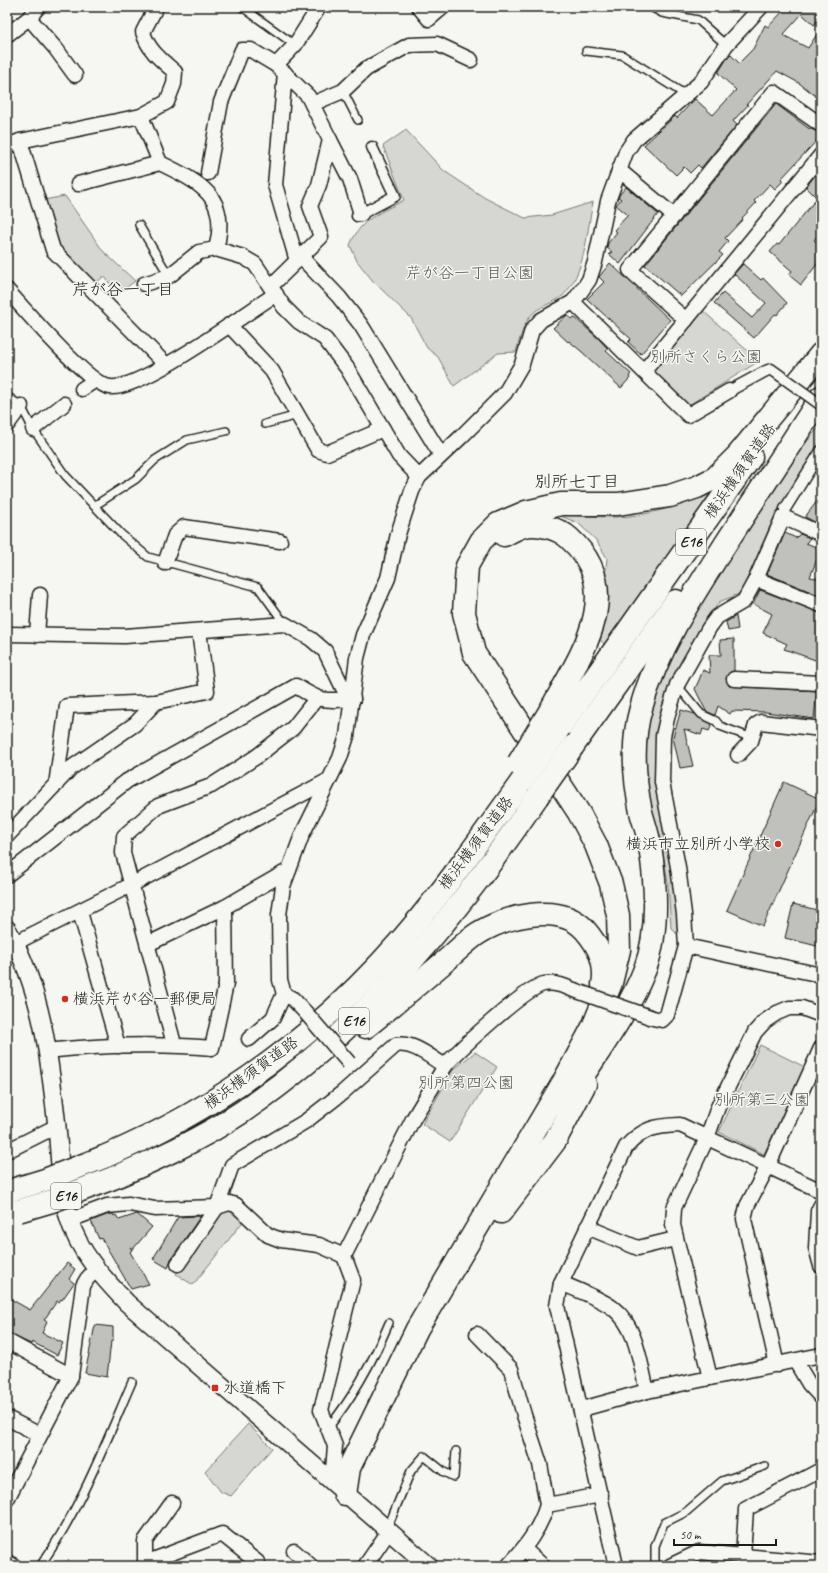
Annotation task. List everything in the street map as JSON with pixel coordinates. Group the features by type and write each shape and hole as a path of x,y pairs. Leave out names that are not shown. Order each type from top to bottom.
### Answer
{"highway":[{"name":"横浜横須賀道路","path":"11,1202 46,1180 141,1141 224,1096 298,1041 370,975 404,938 446,885 555,719 821,355"},
{"path":"601,1032 619,950 618,915 611,884 596,846 579,813 474,653 464,613 467,566 481,541 498,524 526,512 561,504 618,504 670,496 697,487 714,478 738,455 821,355"},
{"name":"横浜横須賀道路","path":"11,1202 52,1201 113,1178 199,1138 240,1113 275,1089 351,1024 422,951 466,898 821,396"},
{"path":"601,1032 632,996 646,967 652,938 653,880 650,846 641,811 635,771 634,746 640,709 656,666 685,608 821,396"},
{"path":"338,1488 417,1329 495,1209 601,1032 624,989 629,962 631,916 623,878 589,809 488,659 475,623 473,598 475,574 484,556 498,538 524,526 546,526 566,535 580,548 594,572 598,594 594,621 555,719"},
{"path":"275,1089 332,1054 392,1006 478,933 506,921 534,914 561,916 582,927 596,942 604,963 601,1032"}],"street":[{"path":"7,35 29,18 38,7"},
{"path":"156,7 143,32 146,43 153,52 175,72 174,84 167,102 141,116 13,144 40,194 53,250 166,365"},
{"path":"319,7 281,69 275,185 299,259 339,297 361,325 442,456"},
{"path":"419,7 429,18 443,7"},
{"path":"249,1039 273,1018 284,994 280,980 278,914 282,886 302,835 340,758 347,736 353,699 357,658 363,635 388,578 406,509 419,477 505,393 522,364 532,330 541,320 573,302 589,280 596,262 608,201 626,152 634,140 701,82 726,44 761,7"},
{"path":"29,18 56,49 75,75"},
{"path":"312,104 343,91 366,70 410,44 438,44 472,60"},
{"path":"208,173 221,102 242,50 251,50 281,69 308,96 350,179 359,215 395,196 372,147"},
{"path":"686,320 630,270 774,92 821,125"},
{"path":"141,116 160,163"},
{"path":"7,290 41,328 94,381 109,388 127,386 166,365 229,324 273,290 299,259 321,237 310,206 319,185 330,140"},
{"path":"644,371 821,155"},
{"path":"78,184 160,163 192,179 210,193 218,212 218,240 216,249"},
{"path":"619,170 674,216"},
{"path":"144,284 169,276 199,252 216,249 242,257 255,264 284,307 299,322 325,338 347,368 399,456 419,477"},
{"path":"573,302 688,415 771,369 821,405"},
{"path":"229,324 272,371 318,450 327,453 383,429"},
{"path":"82,389 94,381"},
{"path":"33,429 64,404"},
{"path":"7,425 21,406"},
{"path":"344,1256 413,1119 445,1066 455,1055 518,999 535,987 544,984 558,984 653,1018 662,1020 668,1015 686,946 684,914 678,867 662,782 663,736 668,714 677,685 717,617 744,601 756,579 784,513 821,451"},
{"path":"784,513 821,534"},
{"path":"165,563 175,535 184,527 280,541"},
{"path":"756,579 821,605"},
{"path":"37,635 40,595"},
{"path":"7,634 125,636 285,624 311,639 325,651 343,688 353,699"},
{"path":"56,785 67,706 156,702 207,691 199,630"},
{"path":"734,679 821,683"},
{"path":"7,875 127,781 296,686 316,698 326,700 353,699"},
{"path":"174,1044 133,884 123,853 124,836 158,806 211,786 256,757 293,728 316,698"},
{"path":"7,836 71,768 135,724 156,702"},
{"path":"738,755 752,738 756,725 761,722 821,729"},
{"path":"329,780 80,912 11,936 30,979 40,1017 56,1126 61,1179 70,1220 96,1269 127,1303 173,1341 338,1488 429,1566"},
{"path":"148,944 225,908 289,870"},
{"path":"46,1051 85,1047 174,1044 212,1048 226,984 225,908"},
{"path":"80,912 118,1046"},
{"path":"686,946 821,975"},
{"path":"284,994 293,999 306,1013 360,1076"},
{"path":"710,1378 675,1239 673,1225 674,1208 707,1138 718,1107 755,1032 777,1012 789,1008 802,1008 821,1015"},
{"path":"178,1264 217,1207 232,1165 306,1120 342,1093 396,1045 403,1044 413,1046 445,1066"},
{"path":"777,1365 744,1219 747,1206 768,1166 821,1048"},
{"path":"616,1566 582,1409 557,1306 561,1283 626,1147 638,1134 658,1126 680,1125 821,1191"},
{"path":"7,1151 56,1126"},
{"path":"70,1220 107,1206 128,1204 155,1209 217,1207 229,1203 236,1205 268,1235 281,1240 319,1245 344,1256 353,1280 321,1410 335,1446 338,1488"},
{"path":"821,1205 818,1211 816,1248 821,1266"},
{"path":"588,1227 638,1248 675,1239"},
{"path":"8,1495 71,1376 84,1286 87,1279 96,1269"},
{"path":"561,1283 614,1308 626,1321 635,1342 647,1391"},
{"path":"477,1334 511,1369 540,1464 547,1505 543,1520 524,1549 508,1566"},
{"path":"7,1341 71,1376"},
{"path":"582,1409 647,1391 821,1356"},
{"path":"796,1362 809,1384 821,1397"},
{"path":"7,1418 40,1435"},
{"path":"743,1556 746,1509 821,1470"},
{"path":"547,1505 601,1495"},
{"path":"172,1503 145,1541 145,1565 222,1534 254,1565"},
{"path":"365,1566 388,1530"},
{"path":"524,1549 544,1566"},
{"path":"294,1551 311,1566"},
{"path":"670,1566 699,1552 821,1562"},
{"path":"7,1562 14,1566"}],"lane":[{"path":"242,7 295,45"},
{"path":"651,7 662,13 698,20 726,44"},
{"path":"586,51 622,56 686,95"},
{"path":"343,91 358,120"},
{"path":"139,225 169,276"},
{"path":"7,396 21,406 33,429 65,475 121,534 148,556 165,563 258,587 285,624"},
{"path":"265,424 298,415"},
{"path":"94,506 136,478 155,460 188,440 226,431"},
{"path":"677,685 701,714 716,721 720,726 752,738"},
{"path":"328,1428 340,1413 373,1362 389,1323"},
{"path":"40,1566 55,1545 94,1469 132,1382"},
{"path":"388,1530 411,1471 424,1456 444,1472 454,1477 456,1451"},
{"path":"655,1566 655,1546 664,1522 686,1512 722,1481 766,1466"}],"green space":[{"name":"芹が谷一丁目公園","path":"406,130 444,171 485,198 525,218 552,215 593,202 579,270 565,294 533,313 522,331 516,352 498,353 454,386 438,357 427,348 411,318 373,281 357,261 350,245 360,228 372,217 404,200 383,146"},
{"path":"65,196 103,251 135,281 118,294 104,276 95,284 58,248 44,200"},
{"name":"別所さくら公園","path":"702,310 759,361 689,405 653,371"},
{"path":"821,425 821,440 776,513 741,593 719,602 694,641 670,692 665,823 677,903 679,936 671,928 668,883 662,847 647,805 644,720 672,651 758,509 804,445"},
{"path":"710,494 605,645 599,639 607,558 596,540 578,523 558,515 614,517 639,515 675,506"},
{"name":"別所第三公園","path":"760,1045 805,1067 764,1154 719,1132"},
{"name":"別所第四公園","path":"475,1052 497,1067 450,1142 422,1124 453,1070"},
{"path":"229,1207 245,1219 193,1285 176,1274 219,1210"},
{"path":"248,1424 272,1448 231,1496 221,1492 205,1471"}],"building":[{"path":"787,7 821,7 821,17 814,25 802,14 783,35 808,48 821,28 821,100 799,83 777,71 733,121 737,125 701,168 698,165 690,173 684,167 676,175 644,145 675,116 677,118 695,99 713,115 736,90 718,73 726,60 731,55 739,63 753,49 765,25 768,27"},
{"path":"776,104 808,128 821,133 821,136 781,179 783,181 775,189 770,184 754,201 756,203 725,238 728,241 719,252 723,255 681,296 645,265"},
{"path":"821,168 821,232 814,240 821,246 821,259 801,285 789,275 792,271 770,252 777,244 779,245 817,198 806,187"},
{"path":"626,187 658,214 620,264 609,254 612,252 607,248 608,243 617,232 614,230 628,215 616,205 621,199 618,197"},
{"path":"610,263 670,320 641,354 628,342 631,339 587,299 604,282 599,277"},
{"path":"743,264 761,280 763,278 787,303 754,338 714,303 723,293 752,318 766,303 734,274"},
{"path":"567,315 572,319 574,317 599,339 608,349 606,351 631,374 629,376 630,378 621,388 581,351 569,341 568,342 553,328"},
{"path":"821,496 821,525 805,517"},
{"path":"785,533 796,538 800,534 810,538 806,543 821,549 810,577 821,579 821,596 767,574"},
{"path":"760,590 821,613 821,662 784,649 787,644 763,633 772,614 753,604"},
{"path":"736,616 738,629 728,631 726,622"},
{"path":"734,639 734,671 730,672 726,678 729,686 817,691 814,719 766,712 732,711 730,714 718,706 715,715 706,711 695,689 703,670 710,673 709,655 721,655 720,640"},
{"path":"681,710 695,714 699,718 712,724 709,731 703,729 701,735 684,729 693,766 680,768 673,737"},
{"path":"784,782 820,799 763,926 727,910"},
{"path":"793,904 821,911 821,947 785,938"},
{"path":"109,1214 113,1214 114,1216 116,1215 119,1220 137,1214 152,1227 133,1249 130,1247 132,1250 130,1252 149,1284 131,1289 101,1238 99,1239 91,1221"},
{"path":"178,1217 200,1217 171,1259 168,1268 153,1259"},
{"path":"67,1263 75,1269 69,1279 74,1283 62,1300 61,1299 59,1302 57,1301 44,1320 47,1322 42,1333 63,1343 57,1355 32,1342 31,1344 7,1333 7,1297 30,1310"},
{"path":"95,1325 113,1327 113,1341 111,1341 107,1377 85,1373"}],"place":[{"name":"横浜市立別所小学校","path":"778,844"},
{"name":"横浜芹が谷一郵便局","path":"65,999"},
{"name":"水道橋下","path":"215,1388"}],"district":[{"name":"芹が谷一丁目","path":"123,289"},
{"name":"別所七丁目","path":"577,481"}]}
